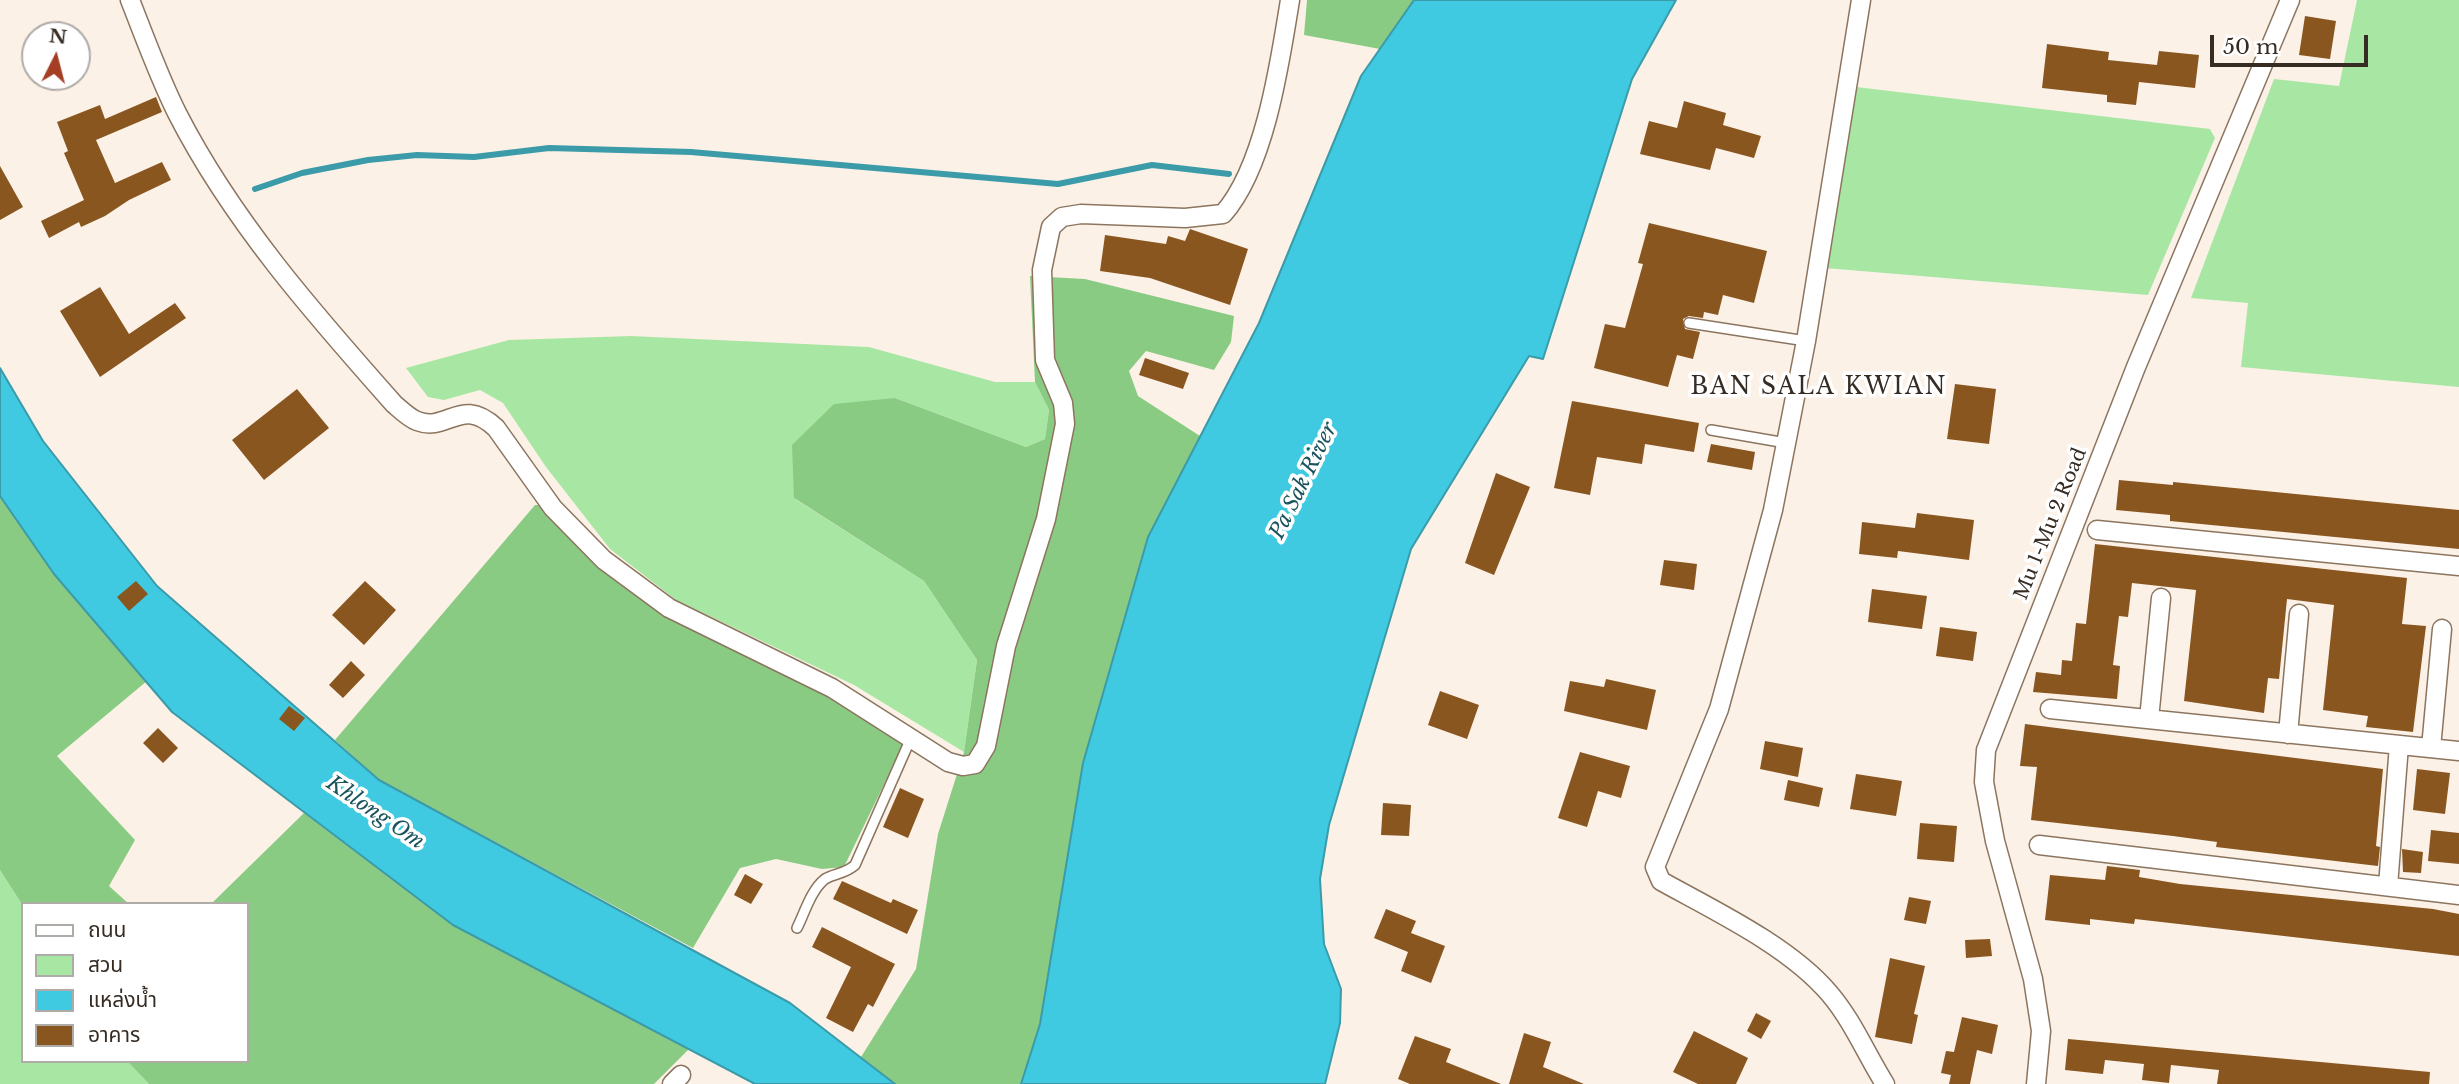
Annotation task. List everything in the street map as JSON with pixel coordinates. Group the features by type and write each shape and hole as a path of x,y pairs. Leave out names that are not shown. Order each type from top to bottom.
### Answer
{"street":[{"path":"130,0 177,113 215,177 279,268 394,404 414,421 427,424 469,412 484,417 496,428 553,508 604,560 669,608 832,688 948,762 963,766 975,764 986,746 1006,646 1046,519 1065,424 1063,403 1045,360 1042,270 1051,227 1062,217 1081,214 1185,218 1223,215 1237,199 1247,176 1276,84 1290,0"},
{"path":"1861,0 1788,443 1752,593 1719,709 1655,867 1661,880 1788,957 1828,991 1853,1026 1885,1084"},
{"name":"Mu 1-Mu 2 Road","path":"2036,1084 2041,1031 2033,979 1995,841 1984,782 1986,750 2131,379 2290,0"},
{"path":"2097,530 2459,566"},
{"path":"2149,719 2161,598"},
{"path":"2288,734 2300,614"},
{"path":"2431,748 2442,629"},
{"path":"2050,709 2459,751"},
{"path":"2388,886 2399,745"},
{"path":"2039,845 2459,895"}],"lane":[{"path":"1689,323 1806,341"},
{"path":"1712,430 1788,443"},
{"path":"797,928 816,889 827,877 845,874 855,865 911,738"}],"green space":[{"path":"1307,0 1414,0 1380,49 1304,35"},
{"path":"2357,0 2459,0 2459,387 2241,367 2248,303 2191,298 2274,79 2339,86"},
{"path":"1856,87 2210,129 2215,138 2148,295 1825,268"},
{"path":"1030,276 1085,279 1234,316 1231,342 1214,370 1146,351 1129,371 1138,396 1200,436 1148,537 1056,937 1040,1024 1021,1084 895,1084 861,1057 916,969 938,834 964,752 977,660 924,581 794,498 792,445 834,404 895,398 1026,447 1045,439 1049,410 1035,382"},
{"path":"631,336 869,347 995,382 1035,382 1049,410 1045,439 1026,447 895,398 795,499 924,581 977,660 964,752 854,685 676,600 610,549 546,467 503,403 480,390 444,400 428,397 406,368 509,340"},
{"path":"0,496 54,574 147,681 57,756 135,840 109,886 127,902 21,903 0,870"},
{"path":"535,505 547,505 599,560 839,698 904,743 844,867 822,869 776,859 740,868 693,948 379,780 335,740"},
{"path":"304,813 453,925 689,1049 654,1084 149,1084 129,1063 248,1063 248,902 213,902"},
{"path":"0,870 21,903 21,1063 129,1063 149,1084 0,1084"}],"water":[{"name":"Pa Sak River","path":"1414,0 1676,0 1632,79 1543,359 1529,356 1411,549 1329,825 1320,879 1324,944 1341,989 1340,1023 1325,1084 1021,1084 1040,1024 1083,763 1148,537 1259,323 1361,76"},
{"name":"Khlong Om","path":"0,368 43,441 157,586 379,780 790,1003 895,1084 755,1084 453,925 172,712 54,574 0,496"}],"building":[{"path":"2305,16 2336,21 2330,59 2299,55"},
{"path":"2047,44 2109,52 2108,60 2157,65 2159,51 2199,55 2195,88 2139,82 2136,105 2107,102 2107,95 2042,88"},
{"path":"156,97 162,112 96,140 115,183 162,162 171,180 129,200 105,216 81,227 79,222 49,238 41,221 84,200 64,153 68,151 57,122 100,105 105,119"},
{"path":"1684,101 1726,113 1723,125 1761,136 1754,158 1716,148 1710,170 1640,154 1649,121 1677,128"},
{"path":"0,166 23,207 0,220"},
{"path":"1649,223 1767,251 1754,303 1723,295 1718,315 1704,312 1703,318 1689,316 1683,319 1685,329 1700,332 1693,359 1677,355 1668,387 1594,368 1605,324 1625,328 1643,264 1638,263"},
{"path":"1190,229 1248,249 1230,305 1150,278 1100,271 1105,235 1166,244 1168,236 1185,241"},
{"path":"100,287 129,334 175,303 186,318 100,377 60,311"},
{"path":"1145,358 1189,373 1183,389 1139,375"},
{"path":"1955,384 1996,389 1989,444 1947,439"},
{"path":"297,389 329,428 264,480 232,440"},
{"path":"1572,401 1699,423 1694,452 1645,444 1642,464 1597,457 1590,495 1554,488"},
{"path":"1711,444 1755,452 1752,470 1707,462"},
{"path":"1496,473 1530,487 1494,575 1465,563"},
{"path":"2119,480 2173,485 2173,482 2459,510 2459,549 2170,521 2170,515 2116,510"},
{"path":"1917,513 1974,520 1969,560 1898,551 1897,558 1859,554 1862,522 1915,528"},
{"path":"2095,544 2407,578 2402,624 2426,626 2413,732 2366,727 2368,716 2323,710 2334,605 2287,599 2279,679 2268,678 2264,713 2184,701 2196,590 2132,583 2128,617 2119,616 2113,665 2120,666 2117,699 2033,692 2036,672 2061,675 2062,660 2072,661 2076,623 2086,624"},
{"path":"1664,560 1697,564 1694,590 1660,585"},
{"path":"136,581 148,594 129,611 117,597"},
{"path":"365,581 396,610 364,645 332,615"},
{"path":"1872,589 1927,596 1922,629 1868,622"},
{"path":"1940,627 1977,632 1973,661 1936,656"},
{"path":"351,661 365,675 343,698 329,685"},
{"path":"1606,679 1656,690 1647,730 1564,711 1570,681 1604,687"},
{"path":"1440,691 1479,705 1467,739 1428,725"},
{"path":"289,706 305,718 294,731 279,719"},
{"path":"2025,724 2383,769 2376,846 2380,847 2378,866 2216,847 2217,842 2173,836 2031,820 2037,767 2020,766"},
{"path":"158,728 178,748 163,763 143,743"},
{"path":"1765,741 1803,748 1798,777 1760,769"},
{"path":"1580,752 1630,766 1621,798 1598,791 1587,827 1558,818"},
{"path":"2417,769 2450,773 2445,814 2413,810"},
{"path":"1856,774 1902,781 1896,816 1850,809"},
{"path":"1788,780 1823,788 1819,807 1784,800"},
{"path":"900,788 924,799 908,838 883,827"},
{"path":"1383,803 1411,805 1409,836 1381,835"},
{"path":"1920,823 1957,826 1954,862 1917,859"},
{"path":"2431,830 2459,833 2459,864 2428,861"},
{"path":"2402,849 2423,852 2421,873 2403,872"},
{"path":"2107,866 2140,870 2139,877 2180,884 2433,909 2459,914 2459,956 2135,919 2134,924 2090,919 2090,925 2045,920 2050,875 2105,880"},
{"path":"745,874 763,884 751,904 734,895"},
{"path":"842,881 891,903 893,899 918,910 907,934 833,899"},
{"path":"1909,897 1931,901 1926,924 1904,920"},
{"path":"1386,909 1416,921 1411,933 1445,946 1431,983 1401,971 1408,952 1374,938"},
{"path":"822,927 895,964 873,1007 868,1004 853,1032 826,1018 851,967 812,947"},
{"path":"1990,939 1992,956 1966,958 1965,940"},
{"path":"1890,958 1925,966 1914,1014 1918,1015 1912,1044 1875,1037"},
{"path":"1756,1013 1771,1021 1761,1039 1747,1031"},
{"path":"1962,1017 1998,1025 1992,1054 1977,1050 1970,1084 1949,1084 1951,1075 1941,1073 1946,1051 1954,1052"},
{"path":"1694,1031 1748,1058 1736,1084 1698,1084 1673,1072"},
{"path":"1524,1033 1551,1042 1543,1067 1584,1084 1509,1084"},
{"path":"1415,1036 1451,1049 1446,1062 1501,1084 1410,1084 1398,1079"},
{"path":"2068,1039 2430,1072 2429,1084 2217,1084 2219,1070 2171,1065 2169,1083 2142,1080 2144,1064 2105,1060 2103,1074 2065,1070"}],"waterway":[{"path":"255,189 302,173 368,160 417,155 474,157 549,148 691,152 1058,184 1152,165 1229,174"}],"district":[{"name":"BAN SALA KWIAN","path":"1819,388"}]}
